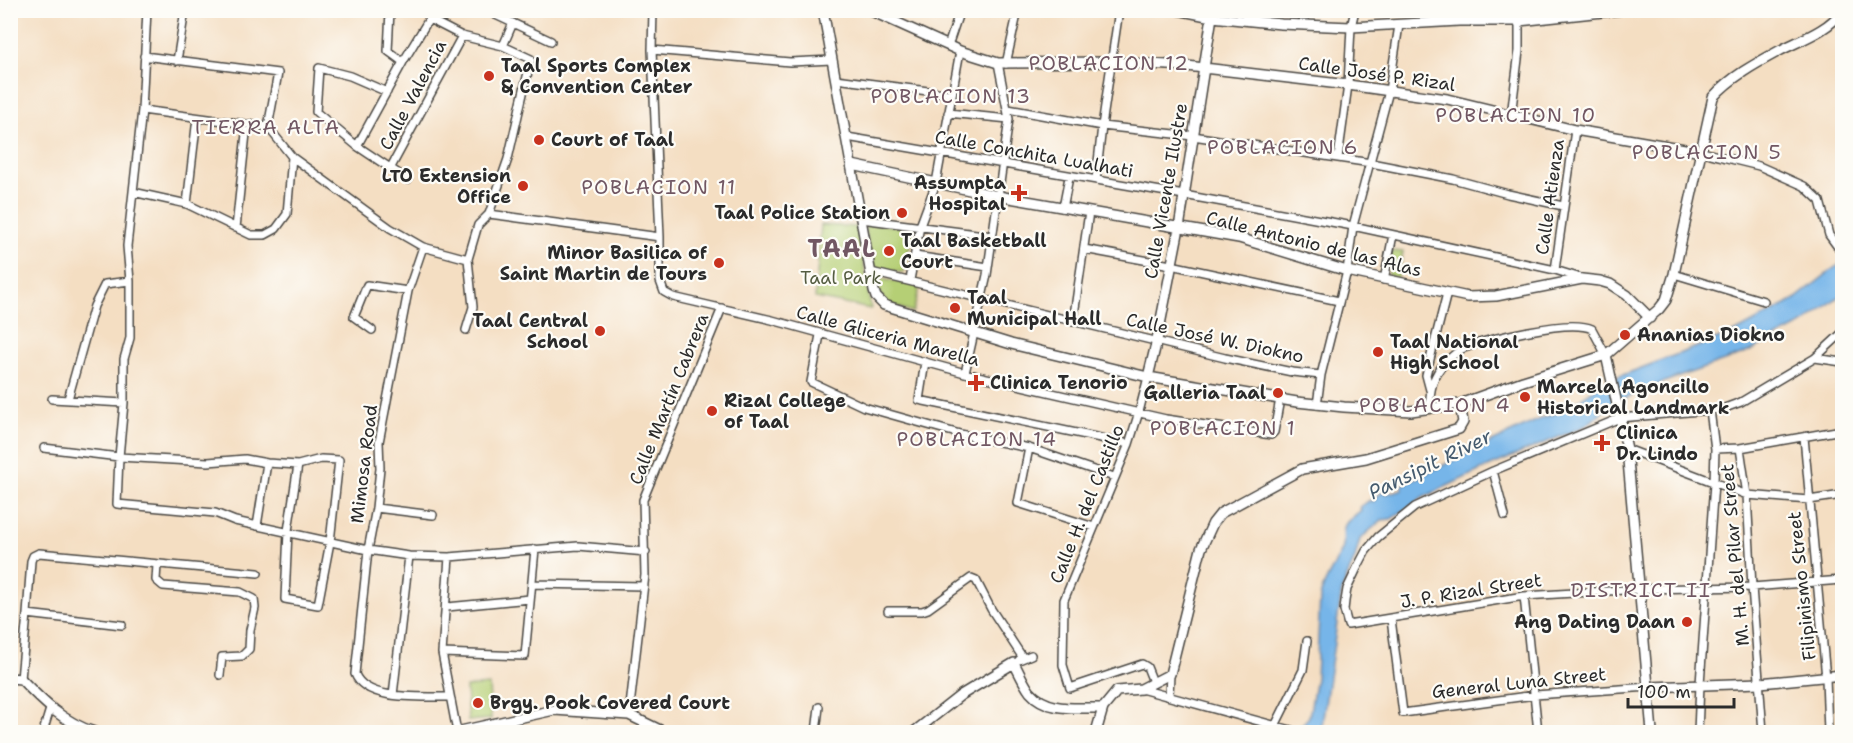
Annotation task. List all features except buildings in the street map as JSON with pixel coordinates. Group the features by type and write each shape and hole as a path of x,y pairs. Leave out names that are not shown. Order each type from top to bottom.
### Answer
{"main road":[{"path":"823,10 876,297 884,305 975,334 1148,377 1317,405 1391,411 1429,409 1460,404 1606,355 1650,318 1666,300 1674,273 1713,97 1724,84 1779,51 1812,36 1839,16 1842,11"},
{"name":"Calle José P. Rizal","path":"869,10 893,15 960,51 1002,63 1110,62 1203,68 1348,85 1447,99 1511,116 1702,152"},
{"path":"1178,10 1281,24 1351,27 1459,21 1519,21 1621,10"},
{"name":"Calle Vicente Ilustre","path":"1148,377 1179,228 1212,14"},
{"name":"Calle Antonio de las Alas","path":"852,165 998,196 1239,238 1347,271 1468,297 1496,296 1582,279 1600,281 1620,289 1650,318"},
{"path":"1606,355 1627,449 1652,732"},
{"path":"1095,732 1107,700 1117,691 1141,688 1170,674 1201,549 1213,523 1221,513 1302,469 1366,458 1459,429 1463,422 1460,404"},
{"path":"914,732 961,695 1022,659 1031,692 1041,701 1054,708 1103,708"},
{"name":"General Luna Street","path":"1649,687 1760,683 1842,675"},
{"path":"16,678 50,709 71,723 94,732"},
{"path":"457,732 554,710 628,716 664,732"}],"street":[{"path":"147,10 142,110 127,246 130,281 130,338 124,359 124,403 117,504 214,513 257,526 368,550 409,556 449,557 578,546 646,552"},
{"path":"177,61 185,10"},
{"path":"390,10 387,51 403,62"},
{"path":"357,146 429,19 427,10"},
{"path":"485,10 551,41"},
{"path":"489,214 660,237 652,50 653,10"},
{"path":"948,46 960,10"},
{"path":"965,373 983,299 1009,119 1002,63 1018,10"},
{"path":"1096,180 1110,62 1119,10"},
{"path":"1338,158 1348,85 1351,27 1355,10"},
{"path":"429,19 462,36 503,46 531,59 508,159 489,214 478,225 468,259 473,307 466,330"},
{"path":"1511,116 1519,51 1519,21"},
{"path":"503,46 513,23"},
{"path":"1317,405 1321,375 1347,271 1353,226 1389,91 1399,24"},
{"name":"Calle Valencia","path":"390,169 462,36"},
{"path":"652,50 790,62 832,60"},
{"path":"909,280 920,226 936,183 960,51"},
{"path":"144,56 278,73 268,128"},
{"path":"387,92 350,76 319,68 316,112 357,146 408,180"},
{"path":"836,79 951,94"},
{"path":"1008,109 1102,126 1193,136 1371,163 1453,179 1563,206"},
{"path":"142,110 268,128 292,157 390,228 423,247 468,259"},
{"path":"948,113 1009,119"},
{"path":"187,204 197,118"},
{"path":"236,228 247,124"},
{"name":"Calle Atienza","path":"1555,270 1575,129"},
{"name":"Calle Conchita Lualhati","path":"847,137 1353,226 1555,270 1582,279"},
{"name":"Calle José P. Rizal","path":"1702,152 1759,166 1804,186 1820,201 1829,235 1839,250"},
{"path":"133,192 187,204 251,236 265,235 276,229 287,214 292,157"},
{"path":"1064,208 1069,177"},
{"path":"1073,322 1089,212"},
{"path":"861,219 992,236"},
{"path":"1384,280 1393,235"},
{"name":"Calle Gliceria Marella","path":"660,237 660,281 664,292 673,297 965,373 1206,426 1271,435 1274,432 1280,399"},
{"name":"Mimosa Road","path":"393,695 369,691 362,686 355,674 368,550 376,508 380,468 379,442 408,291 423,247"},
{"path":"1084,249 1339,301"},
{"path":"915,256 988,267"},
{"name":"Calle José W. Diokno","path":"871,272 1073,322 1292,372 1321,375"},
{"path":"1674,273 1764,301"},
{"path":"68,399 94,306 105,284 130,281"},
{"path":"372,330 354,317 367,285 408,291"},
{"path":"1430,390 1426,375 1447,293"},
{"name":"Calle Martín Cabrera","path":"628,716 644,585 646,552 643,500 722,308"},
{"path":"1429,409 1430,390 1436,374 1443,364 1463,349 1535,330 1572,326 1588,327 1595,332 1606,355"},
{"path":"1505,516 1493,471 1620,415 1722,409 1741,402 1815,358 1842,333"},
{"path":"820,335 811,382 864,407 960,434 1029,448 1114,477"},
{"path":"1815,358 1842,362"},
{"path":"925,362 919,400 1129,444"},
{"name":"Calle H. del Castillo","path":"1148,377 1129,444 1064,600 1062,610 1063,664 1070,688 1142,664 1147,667 1154,682"},
{"path":"52,399 124,403"},
{"path":"1698,732 1714,483 1715,449 1710,410"},
{"path":"1715,449 1842,430"},
{"name":"Filipinismo Street","path":"1804,437 1826,678 1828,732"},
{"name":"M. H. del Pilar Street","path":"1740,447 1747,495 1763,732"},
{"path":"44,448 119,457 208,462 244,459 298,465 321,459 339,460 330,542 318,605 285,599 288,531 298,465"},
{"path":"1029,448 1018,503 1094,527"},
{"path":"1627,449 1747,495 1809,501 1842,495"},
{"path":"257,526 267,463"},
{"name":"J. P. Rizal Street","path":"1493,471 1415,507 1366,551 1347,589 1344,610 1348,625 1524,596 1752,587 1842,580"},
{"path":"376,508 434,515"},
{"path":"442,653 525,656 536,549"},
{"path":"16,678 27,614 31,561 33,556 39,553 258,573"},
{"path":"409,556 393,695 450,698"},
{"path":"449,557 442,653 457,732"},
{"path":"157,565 156,580 160,585 240,592 254,599 255,608 249,649 242,656 224,655 220,675"},
{"path":"888,611 928,609 970,578 976,580 1022,659"},
{"path":"533,584 644,585"},
{"path":"1524,596 1538,732"},
{"path":"447,607 531,599"},
{"path":"27,614 122,625"},
{"name":"General Luna Street","path":"1391,619 1403,713 1535,695 1649,687"},
{"path":"1275,726 1303,670 1307,641"},
{"path":"1170,674 1170,696"},
{"path":"1141,688 1292,730"},
{"path":"816,732 819,707"},
{"path":"43,732 50,709"}],"green space":[{"path":"864,222 911,228 913,233 904,273 873,267"},
{"name":"Taal Park","path":"821,225 858,227 871,309 815,298"},
{"path":"1392,251 1403,252 1398,278 1388,275"},
{"path":"877,278 920,286 913,312 883,299"},
{"name":"Brgy. Pook Covered Court","path":"489,685 491,719 468,721 466,687"}],"water":[{"path":"1842,262 1842,294 1803,324 1744,354 1664,382 1611,404 1587,425 1481,470 1424,497 1391,519 1382,520 1360,539 1342,589 1321,732 1295,732 1309,717 1316,678 1322,590 1342,550 1345,525 1361,510 1360,507 1370,500 1372,502 1381,492 1384,491 1385,494 1403,489 1402,485 1540,419 1562,411 1607,381 1736,332 1791,302"}],"place":[{"name":"Taal Sports Complex & Convention Center","path":"489,76"},
{"name":"Court of Taal","path":"539,140"},
{"name":"LTO Extension Office","path":"523,186"},
{"name":"Assumpta Hospital","path":"1019,193"},
{"name":"Taal Police Station","path":"902,213"},
{"name":"Taal Basketball Court","path":"889,251"},
{"name":"Minor Basilica of Saint Martin de Tours","path":"719,263"},
{"name":"Taal Municipal Hall","path":"955,308"},
{"name":"Taal Central School","path":"600,331"},
{"name":"Ananias Diokno","path":"1625,335"},
{"name":"Taal National High School","path":"1378,352"},
{"name":"Clinica Tenorio","path":"976,383"},
{"name":"Galleria Taal","path":"1278,393"},
{"name":"Marcela Agoncillo Historical Landmark","path":"1525,397"},
{"name":"Rizal College of Taal","path":"712,411"},
{"name":"Clinica Dr. Lindo","path":"1602,443"},
{"name":"Ang Dating Daan","path":"1687,622"},
{"name":"Brgy. Pook Covered Court","path":"478,703"}],"district":[{"name":"POBLACION 12","path":"1109,63"},
{"name":"POBLACION 13","path":"951,96"},
{"name":"POBLACION 10","path":"1516,115"},
{"name":"TIERRA ALTA","path":"266,127"},
{"name":"POBLACION 6","path":"1283,147"},
{"name":"POBLACION 5","path":"1707,152"},
{"name":"POBLACION 11","path":"659,187"},
{"name":"TAAL","path":"842,249"},
{"name":"POBLACION 4","path":"1435,405"},
{"name":"POBLACION 1","path":"1223,428"},
{"name":"POBLACION 14","path":"977,439"},
{"name":"DISTRICT II","path":"1641,590"}],"water label":[{"name":"Pansipit River","path":"1430,464"}]}
